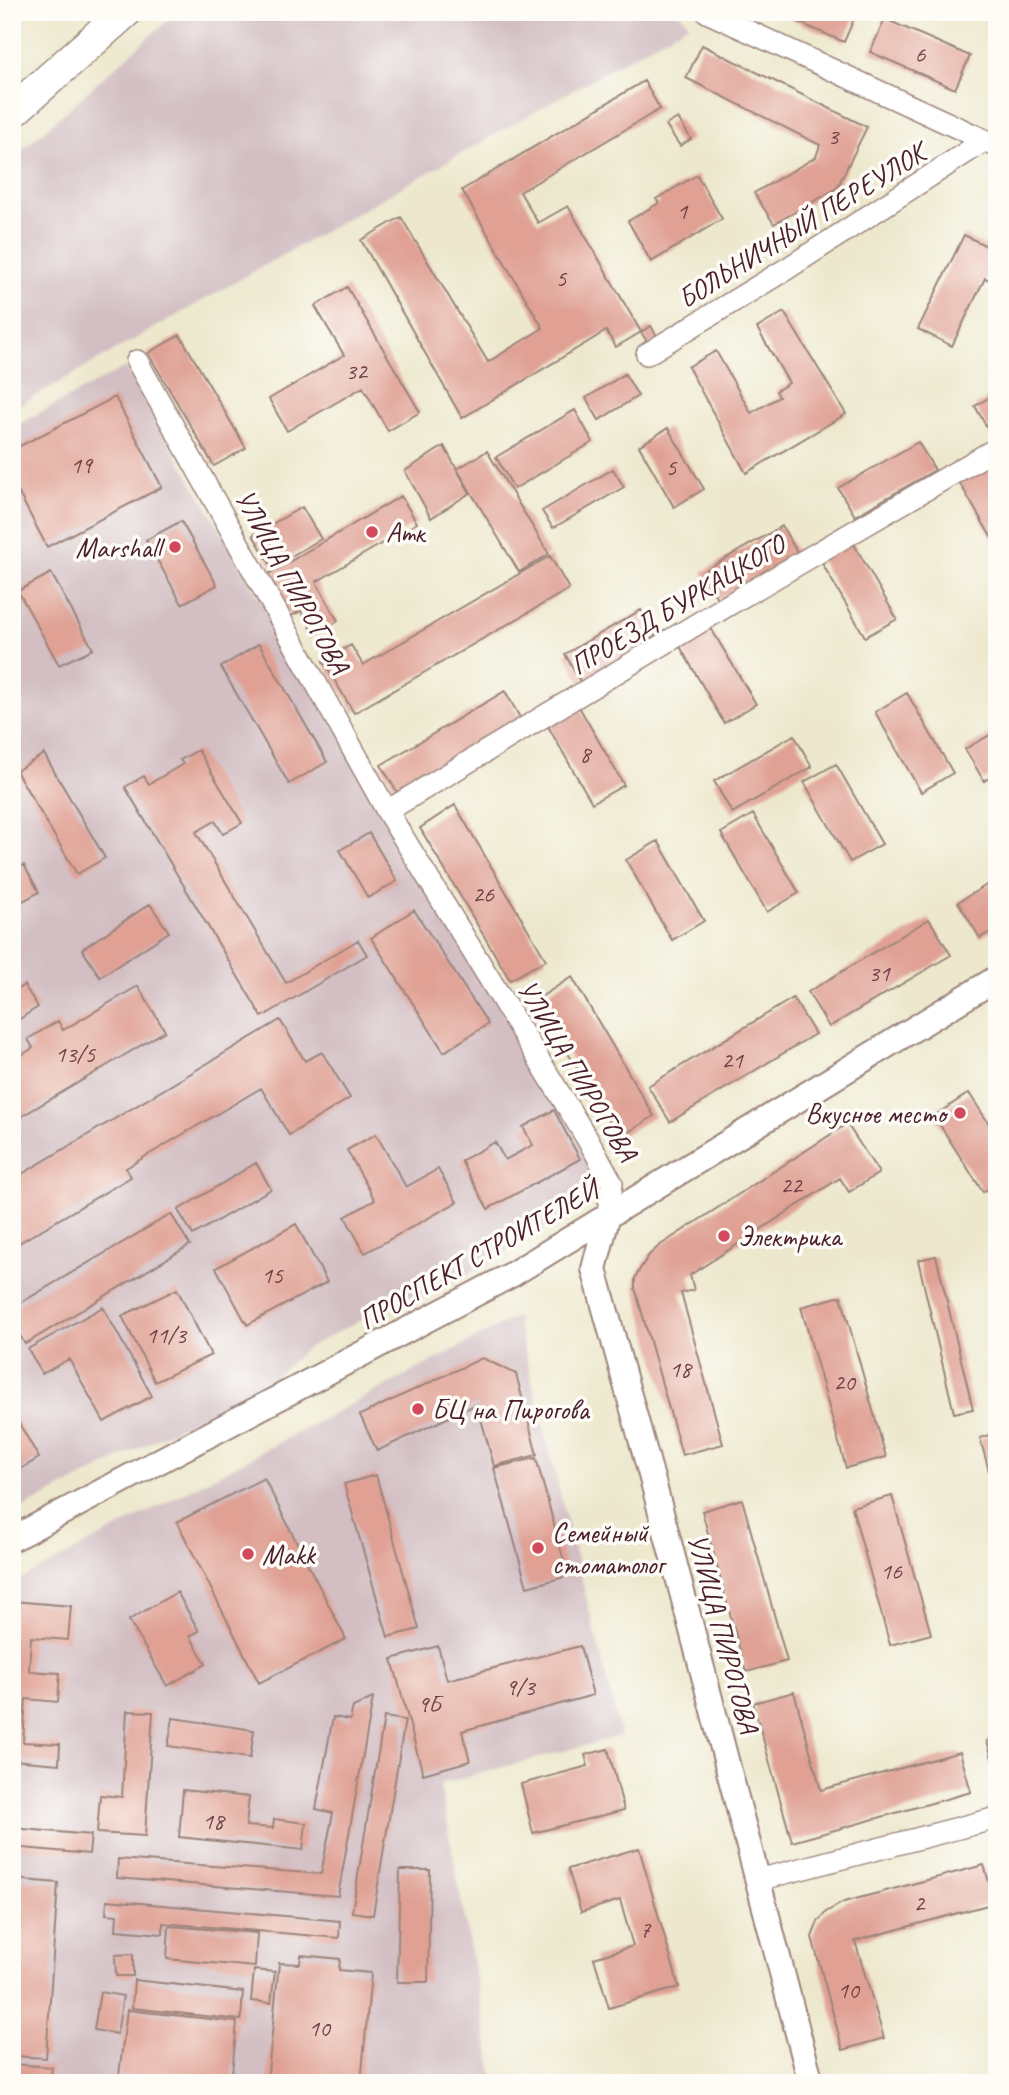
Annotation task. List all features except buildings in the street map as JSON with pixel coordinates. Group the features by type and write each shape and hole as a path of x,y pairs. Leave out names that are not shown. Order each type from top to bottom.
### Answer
{"main road":[{"path":"12,112 125,12"}],"street":[{"path":"707,12 991,144"},
{"name":"БОЛЬНИЧНЫЙ ПЕРЕУЛОК","path":"647,354 991,144"},
{"name":"УЛИЦА ПИРОГОВА","path":"137,361 387,811 612,1182 608,1214 594,1269 630,1394 811,2083"},
{"name":"ПРОЕЗД БУРКАЦКОГО","path":"387,811 730,604 997,448"},
{"name":"ПРОСПЕКТ СТРОИТЕЛЕЙ","path":"12,1539 511,1275 997,978"},
{"path":"758,1880 997,1818"}],"shaded area":[{"path":"177,12 679,12 689,24 12,409 12,159"},
{"path":"125,367 594,1169 596,1182 591,1194 577,1206 489,1263 424,1296 380,1310 307,1348 274,1378 12,1514 12,428"},
{"path":"516,1317 621,1736 440,1784 495,2083 12,2083 12,1584"}],"place":[{"name":"Атк","path":"372,532"},
{"name":"Marshall","path":"175,547"},
{"name":"Вкусное место","path":"960,1113"},
{"name":"Электрика","path":"724,1236"},
{"name":"БЦ на Пирогова","path":"418,1409"},
{"name":"Семейный стоматолог","path":"538,1548"},
{"name":"Makk","path":"248,1554"}]}
